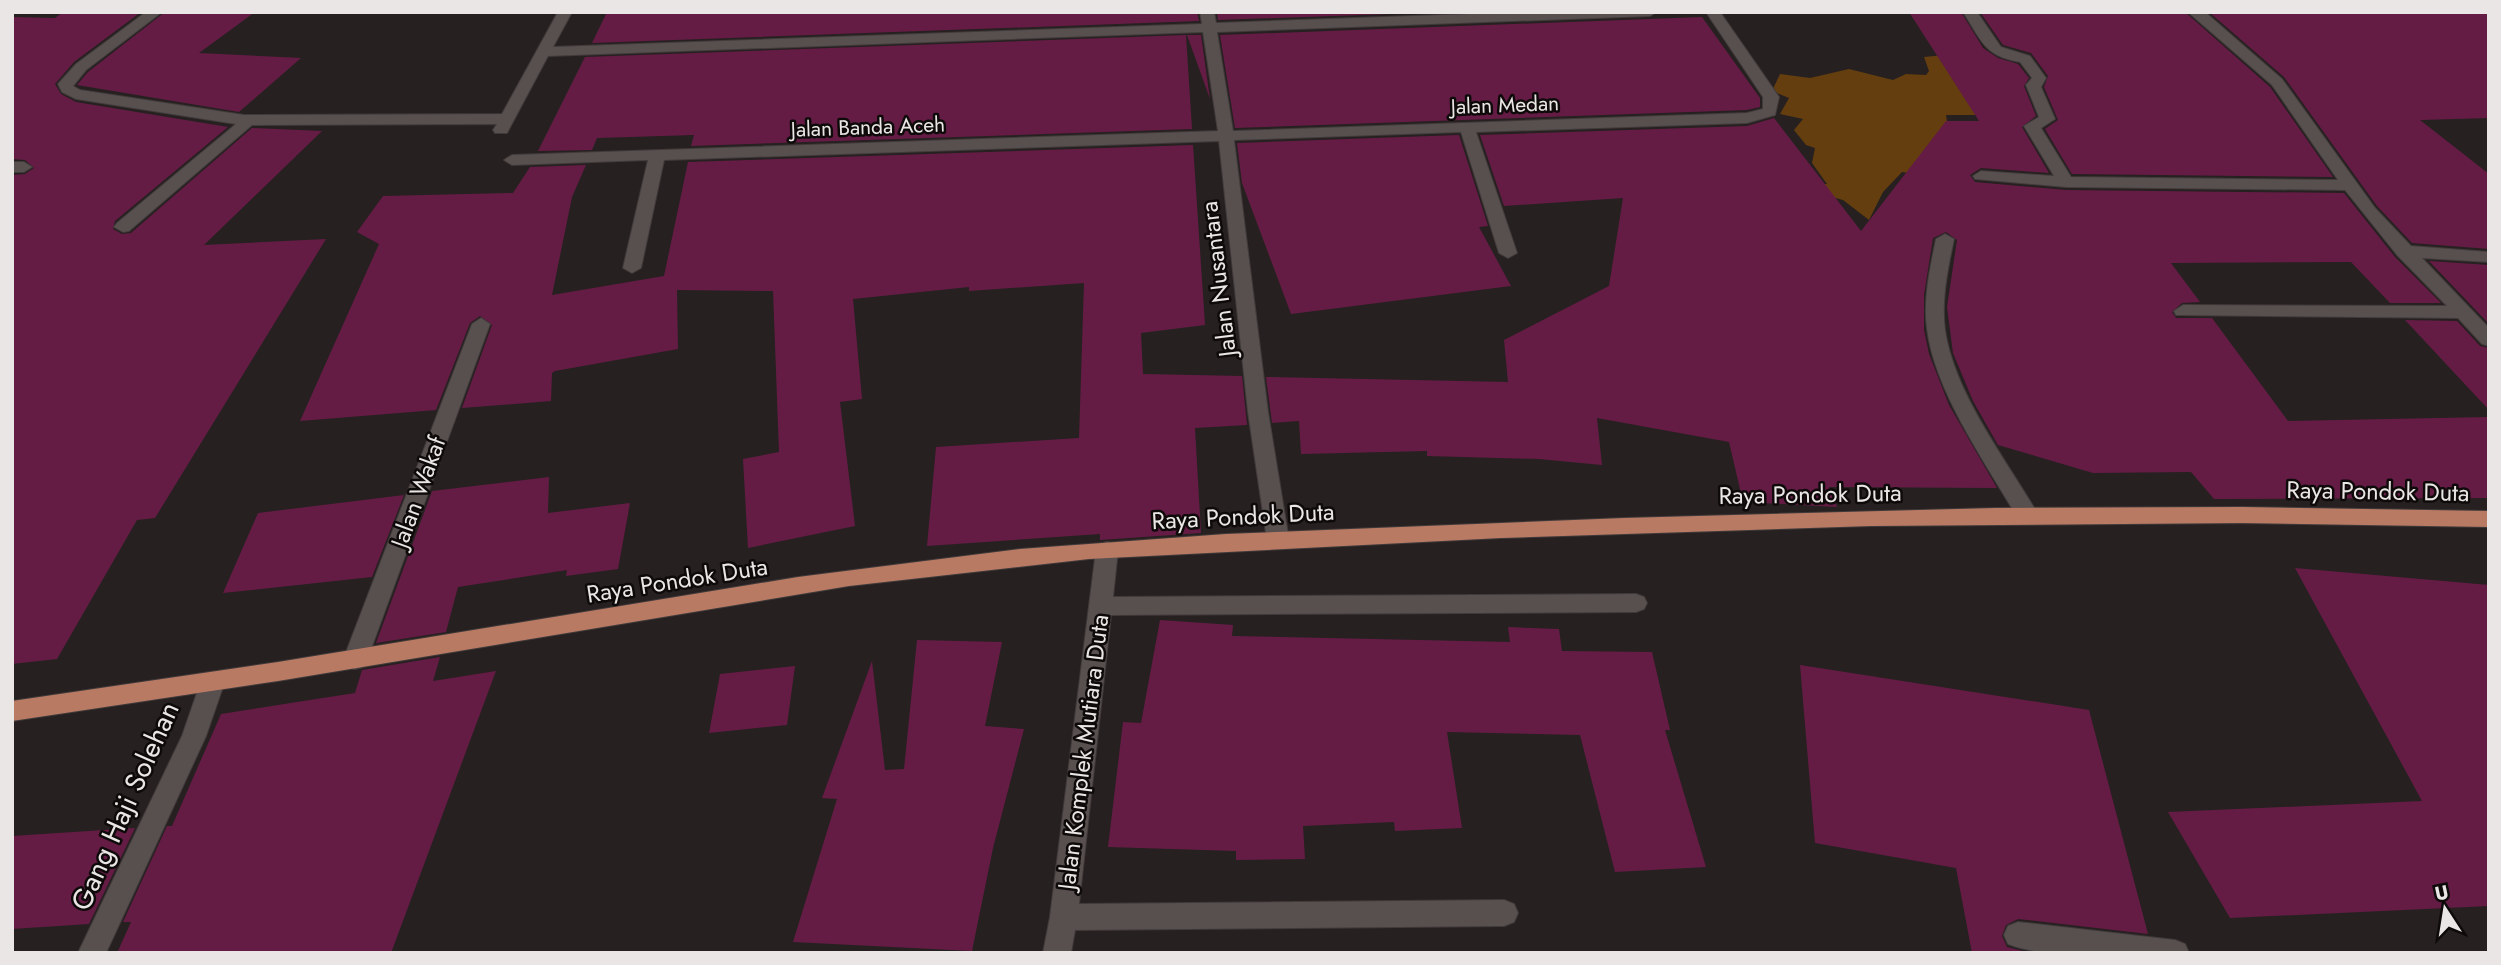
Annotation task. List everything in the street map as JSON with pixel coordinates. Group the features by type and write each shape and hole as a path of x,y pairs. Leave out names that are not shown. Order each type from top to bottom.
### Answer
{"main road":[{"name":"Raya Pondok Duta","path":"12,711 212,684 727,597 951,564 1107,550 1633,525 2028,516 2489,519"}],"street":[{"path":"155,12 81,67 65,84 67,89 76,94 244,120 504,125 565,12"},
{"path":"545,52 1209,20 1650,12"},
{"name":"Jalan Medan","path":"1226,135 1747,118 1770,112 1771,97 1713,12"},
{"path":"1970,12 1996,50 2003,55 2025,59 2039,78 2039,82 2034,85 2047,119 2032,126 2066,182"},
{"path":"2195,12 2226,35 2277,82 2349,186 2403,251 2489,340"},
{"name":"Jalan Nusantara","path":"1209,20 1226,135 1258,412 1278,540"},
{"path":"123,227 239,132 244,120"},
{"path":"1466,128 1508,253"},
{"name":"Jalan Banda Aceh","path":"512,160 1226,135"},
{"path":"632,268 657,155"},
{"path":"1981,176 2066,182 2349,186"},
{"path":"1945,239 1936,288 1936,332 1947,367 1970,414 2028,516"},
{"path":"2403,251 2489,257"},
{"path":"2183,311 2463,312"},
{"name":"Jalan Wakaf","path":"355,660 481,324"},
{"name":"Jalan Komplek Mutiara Duta","path":"1057,953 1064,917 1107,550"},
{"path":"1100,606 1636,603"},
{"name":"Gang Haji Solehan","path":"92,953 194,736 212,684"},
{"path":"1064,917 1504,913"},
{"path":"2018,935 2175,953"}],"shaded area":[{"path":"1945,55 1992,115 1946,115 1956,180 1902,172 1883,192 1869,220 1843,200 1795,187 1827,184 1812,163 1815,148 1806,145 1794,130 1803,119 1780,114 1789,98 1772,91 1780,74 1810,78 1849,69 1893,80 1906,74 1926,75 1929,71 1924,57"}],"building":[{"path":"63,12 141,12 74,62 55,84 61,94 76,102 228,127 115,221 113,229 122,234 131,233 252,128 322,131 204,245 326,239 155,518 137,520 57,659 12,664 12,175 25,174 34,168 25,160 12,159 12,17 55,18"},
{"path":"165,12 255,12 199,53 301,58 239,112 77,85 88,72"},
{"path":"607,12 1197,12 1199,21 592,43"},
{"path":"1217,12 1446,12 1218,20"},
{"path":"1909,12 1961,12 1983,48 1998,58 2018,64 2029,78 2024,86 2036,116 2022,127 2049,173 1981,168 1970,175 1975,182 2066,190 2344,193 2395,257 2441,303 2390,303 2351,262 2171,263 2200,302 2182,303 2172,312 2176,318 2212,318 2288,421 2489,417 2489,498 2214,499 2191,472 2093,473 1998,445 1973,401 1953,353 1947,307 1957,240 1946,232 1933,238 1924,295 1924,330 1929,354 1949,405 1997,488 1829,487 1837,507 1743,502 1729,442 1597,418 1602,465 1539,459 1427,456 1427,451 1301,454 1299,421 1272,423 1266,377 1508,382 1504,340 1609,286 1623,198 1504,206 1480,135 1747,126 1774,118 1861,231 1946,121 1979,121"},
{"path":"1980,12 2185,12 2270,87 2333,177 2072,174 2045,129 2058,120 2044,87 2048,76 2031,53 2003,45"},
{"path":"2209,12 2489,12 2489,118 2420,120 2489,174 2489,249 2412,243 2377,206 2284,77"},
{"path":"1702,17 1760,98 1760,107 1747,110 1235,128 1220,35"},
{"path":"1186,35 1192,129 691,146 694,135 597,138 592,150 538,151 585,57"},
{"path":"1187,35 1201,35 1210,99"},
{"path":"1459,135 1488,226 1479,227 1511,286 1291,314 1242,183 1237,143"},
{"path":"1193,145 1205,325 1141,333 1143,374 1242,376 1247,425 1195,428 1201,533 1100,540 1100,534 927,546 936,447 1079,438 1084,283 969,291 969,287 853,299 862,399 840,402 855,526 748,548 743,459 779,452 773,291 677,290 678,349 555,371 552,373 551,401 462,408 492,325 480,316 470,323 436,410 300,421 379,244 357,232 383,196 513,193 530,167 586,165 572,197 552,295 664,276 688,162"},
{"path":"2429,261 2489,265 2489,324"},
{"path":"2405,320 2457,321 2480,346 2489,348 2489,410"},
{"path":"549,477 548,513 630,503 618,569 566,576 567,570 458,587 446,632 376,643 432,491"},
{"path":"404,495 372,577 223,593 258,513"},
{"path":"2295,568 2489,585 2489,906 2230,918 2168,812 2422,801"},
{"path":"1160,620 1233,625 1232,636 1510,642 1508,627 1559,629 1562,651 1652,652 1670,730 1665,730 1706,867 1615,872 1580,735 1447,732 1462,828 1395,831 1394,822 1303,826 1305,859 1236,860 1236,851 1108,847 1123,722 1141,723"},
{"path":"917,640 1002,642 985,726 1024,729 993,848 972,951 793,942 837,799 822,798 872,661 885,770 904,769"},
{"path":"440,657 433,681 496,671 391,953 117,953 131,922 123,922 167,826 172,826 221,714 355,693 362,670"},
{"path":"1800,665 2089,710 2148,934 2018,919 2006,925 2002,936 2007,947 2030,953 1972,953 1956,868 1815,843"},
{"path":"795,666 787,725 709,733 720,674"},
{"path":"135,828 89,924 12,929 12,836"}]}
